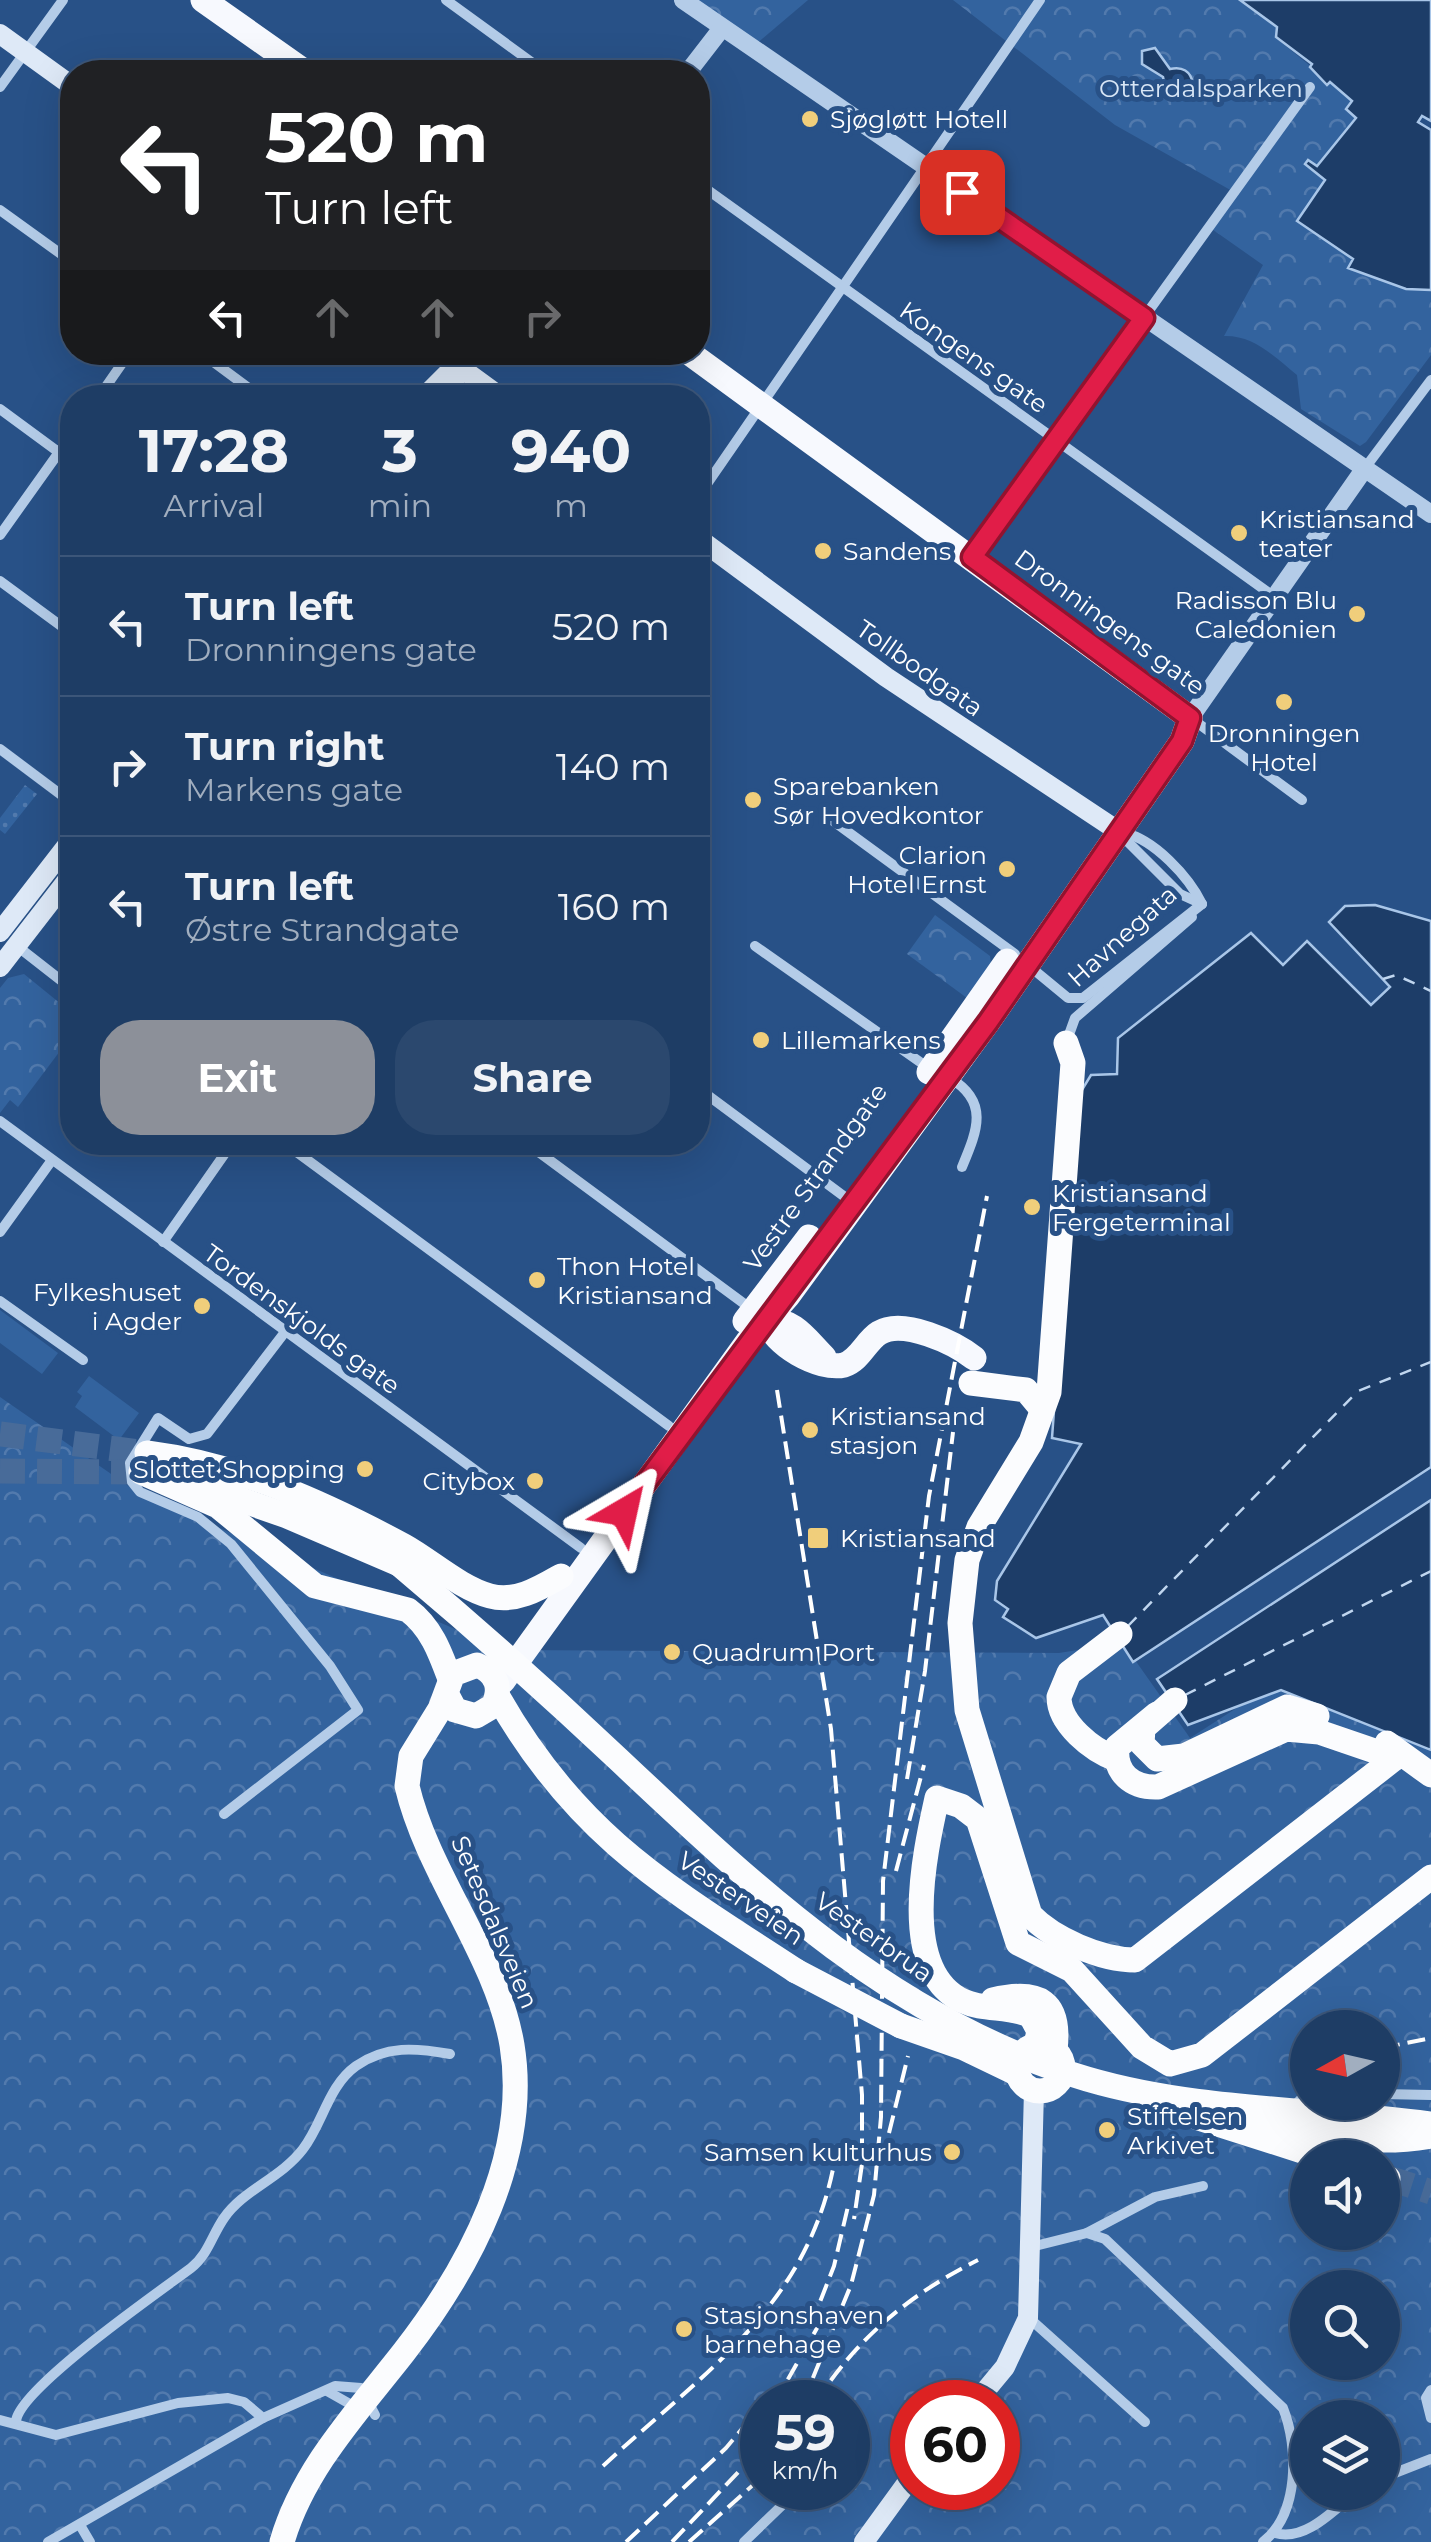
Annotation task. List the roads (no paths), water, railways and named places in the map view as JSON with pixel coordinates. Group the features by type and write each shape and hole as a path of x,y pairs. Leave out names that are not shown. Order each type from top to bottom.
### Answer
{"highway":[{"path":"1066,1043 1073,1063 1064,1173 1066,1196 1048,1392 1031,1442 979,1527 967,1560 960,1624 967,1710 1030,1915 1046,1931 1119,1960 1134,1960 1398,1757 1413,1754 1431,1762"},
{"path":"973,1371 1026,1390 1041,1408"},
{"path":"448,1686 436,1644 420,1619 392,1604 315,1586 218,1506 144,1463 411,1560 502,1598 536,1590 561,1576"},
{"name":"Vesterbrua","path":"411,1560 513,1661 768,1898 874,1978 943,2019 1044,2065 1164,2097 1431,2124"},
{"path":"460,1580 472,1606 485,1692"},
{"path":"1120,1634 1069,1673 1059,1697 1068,1722 1096,1750 1116,1759 1133,1784 1158,1788 1286,1729 1319,1732 1398,1757 1431,1775"},
{"path":"448,1686 461,1668 485,1692"},
{"name":"Vesterveien","path":"448,1686 455,1710 485,1692 587,1822 626,1856 796,1971 902,2026 964,2048 1041,2065 1284,2133"},
{"name":"Setesdalsveien","path":"282,2542 302,2492 367,2408 462,2262 495,2191 515,2122 516,2070 506,2018 407,1786 410,1756 448,1686"},
{"name":"Setesdalsveien","path":"300,2542 322,2489 367,2408 444,2322 480,2256 511,2187 529,2116 527,2051 516,2004 476,1925 424,1790 425,1768 439,1740 485,1692"},
{"path":"1116,1759 1117,1746 1124,1739 1175,1700 1143,1728 1142,1744 1157,1758 1184,1756 1287,1707 1393,1745 1398,1757"},
{"path":"1041,2065 1056,2018 1040,2000 1012,1996 975,2004 951,1994 933,1971 923,1929 923,1877 937,1798 961,1806 978,1819 1018,1943 1088,1983 1152,2056 1179,2064 1202,2055 1431,1877"},
{"path":"1284,2133 1400,2142 1431,2136"},
{"path":"1284,2133 1295,2140"}],"main road":[{"path":"203,0 288,60"},
{"path":"0,34 60,77"},
{"path":"436,385 457,365"},
{"path":"469,365 489,385"},
{"name":"Dronningens gate","path":"706,365 1190,718"},
{"name":"Tollbodgata","path":"710,547 886,677 1111,828"},
{"name":"Vestre Strandgate","path":"485,1692 938,1073 1111,828 1172,733 1190,718"},
{"path":"0,966 8,939 60,858"},
{"path":"8,939 60,886"},
{"path":"760,1316 795,1327 830,1364 845,1364 879,1333 890,1330 946,1339 973,1371"},
{"name":"Vestre Strandgate","path":"485,1692 518,1634 669,1426 760,1316"},
{"path":"994,2380 1005,2367 1028,2318 1041,2065"},
{"path":"864,2542 890,2506"}],"street":[{"path":"0,87 64,0"},
{"path":"446,0 528,60"},
{"path":"683,0 1431,514"},
{"path":"710,479 1040,0"},
{"path":"697,60 722,28"},
{"path":"972,557 1310,86"},
{"name":"Kongens gate","path":"710,192 1277,598"},
{"path":"0,210 60,253"},
{"path":"218,365 244,385"},
{"path":"1365,468 1431,380"},
{"path":"0,409 59,452 0,535"},
{"name":"Vestre Strandgate","path":"1190,718 1365,468"},
{"path":"0,581 60,625"},
{"name":"Dronningens gate","path":"1190,718 1302,800"},
{"path":"0,749 60,794"},
{"path":"829,818 1019,958"},
{"name":"Tollbodgata","path":"1111,828 1180,894 1202,904"},
{"name":"Havnegata","path":"1019,958 1068,998 1089,996 1202,904"},
{"name":"Havnegata","path":"1066,1043 1075,1018 1184,928 1202,904"},
{"path":"8,939 60,979"},
{"path":"755,946 968,1091 978,1108 976,1132 962,1167"},
{"path":"710,1097 847,1198"},
{"name":"Tordenskjolds gate","path":"0,1121 581,1548"},
{"path":"163,1242 224,1155"},
{"path":"301,1155 669,1426"},
{"path":"541,1155 760,1316"},
{"path":"0,1232 52,1160"},
{"path":"0,1301 83,1360"},
{"path":"224,1814 356,1715 354,1702 231,1544 198,1517 140,1492 132,1482 130,1463 158,1418 189,1438 207,1434 285,1332"},
{"path":"16,2421 34,2392 146,2299 194,2266 226,2215 290,2167 352,2069 406,2048 450,2054"},
{"path":"1400,2094 1431,2095"},
{"path":"1284,2133 1290,2116"},
{"path":"1032,2247 1086,2234 1155,2197 1203,2186"},
{"path":"1086,2234 1105,2239 1282,2408 1291,2444 1291,2492 1275,2533 1263,2542"},
{"path":"1028,2318 1145,2422"},
{"path":"48,2542 263,2418 351,2384 361,2388 367,2408"},
{"path":"1431,2390 1426,2398 1431,2418"},
{"path":"327,2392 367,2408"},
{"path":"0,2420 16,2421 30,2431 56,2434 178,2403 228,2398 244,2402 263,2418"},
{"path":"1400,2471 1431,2460"},
{"path":"744,2542 777,2510"},
{"path":"1275,2533 1290,2540 1306,2536 1336,2510"},
{"path":"80,2525 90,2542"}],"tunnel":[{"path":"0,1434 147,1453"},
{"path":"0,1471 141,1472"},
{"path":"1400,2182 1431,2192"}],"railway":[{"path":"812,2380 851,2285 874,2195 881,2117 883,1881 929,1496 987,1196"},
{"path":"777,1390 831,1729 862,2095 862,2164 854,2219"},
{"path":"907,1779 925,1671 953,1432"},
{"path":"896,1871 924,1765"},
{"path":"1400,2044 1431,2038"},
{"path":"889,2133 908,2056"},
{"path":"603,2466 712,2369 774,2300 799,2262 819,2218 833,2169"},
{"path":"811,2325 834,2266 849,2202"},
{"path":"831,2380 887,2320 930,2288 978,2260"},
{"path":"788,2380 825,2314"},
{"path":"626,2542 740,2431"},
{"path":"672,2542 740,2470"},
{"path":"689,2542 740,2497"}],"place":[{"name":"Sjøgløtt Hotell","path":"810,119"},
{"name":"Kristiansand teater","path":"1239,533"},
{"name":"Sandens","path":"823,551"},
{"name":"Radisson Blu Caledonien","path":"1357,614"},
{"name":"Dronningen Hotel","path":"1284,702"},
{"name":"Sparebanken Sør Hovedkontor","path":"753,800"},
{"name":"Clarion Hotel Ernst","path":"1007,869"},
{"name":"Lillemarkens","path":"761,1040"},
{"name":"Kristiansand Fergeterminal","path":"1032,1207"},
{"name":"Thon Hotel Kristiansand","path":"537,1280"},
{"name":"Fylkeshuset i Agder","path":"202,1306"},
{"name":"Kristiansand stasjon","path":"810,1430"},
{"name":"Slottet Shopping","path":"365,1469"},
{"name":"Citybox","path":"535,1481"},
{"name":"Kristiansand","path":"818,1538"},
{"name":"Quadrum Port","path":"672,1652"},
{"name":"Stiftelsen Arkivet","path":"1107,2130"},
{"name":"Samsen kulturhus","path":"952,2152"},
{"name":"Stasjonshaven barnehage","path":"684,2329"}],"park label":[{"name":"Otterdalsparken","path":"1201,88"}]}
